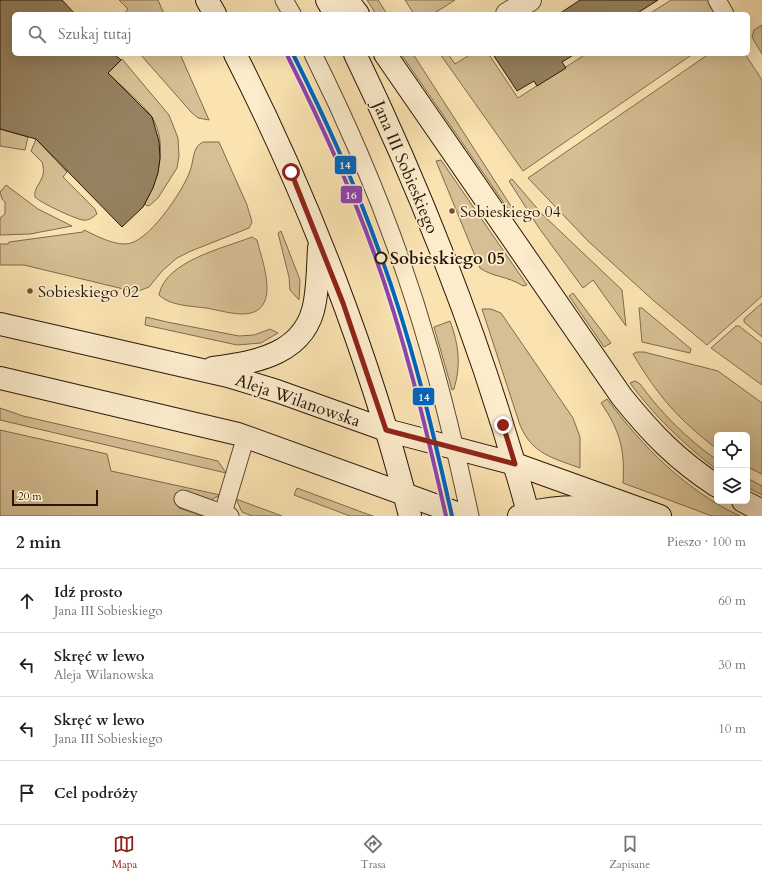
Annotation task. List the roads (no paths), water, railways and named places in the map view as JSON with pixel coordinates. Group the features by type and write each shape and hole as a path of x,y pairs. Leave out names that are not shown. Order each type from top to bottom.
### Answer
{"main road":[{"path":"207,0 214,12"},
{"path":"327,0 334,12"},
{"path":"347,0 356,12"},
{"path":"509,12 530,0"},
{"path":"236,56 276,140 319,241 343,303 386,430 410,516"},
{"name":"Jana III Sobieskiego","path":"356,56 395,140 437,239 479,352 515,464 525,515"},
{"path":"386,56 622,397 649,431 668,449 696,472 714,484"},
{"path":"201,370 264,359 287,347 294,340 307,323 315,302 319,241"},
{"name":"Aleja Wilanowska","path":"0,324 201,370 277,391 386,430 515,464 650,512"},
{"path":"0,378 246,436 464,516"},
{"path":"749,504 762,511"},
{"path":"525,515 560,507 650,512"}],"lane":[{"path":"284,0 291,12"},
{"path":"716,0 724,12"},
{"path":"314,56 361,157 396,247 429,348 455,448 470,516"},
{"path":"183,499 226,515 246,436"}],"place":[{"name":"Sobieskiego 04","path":"452,211"},
{"name":"Sobieskiego 05","path":"381,258"},
{"name":"Sobieskiego 02","path":"30,291"}]}
